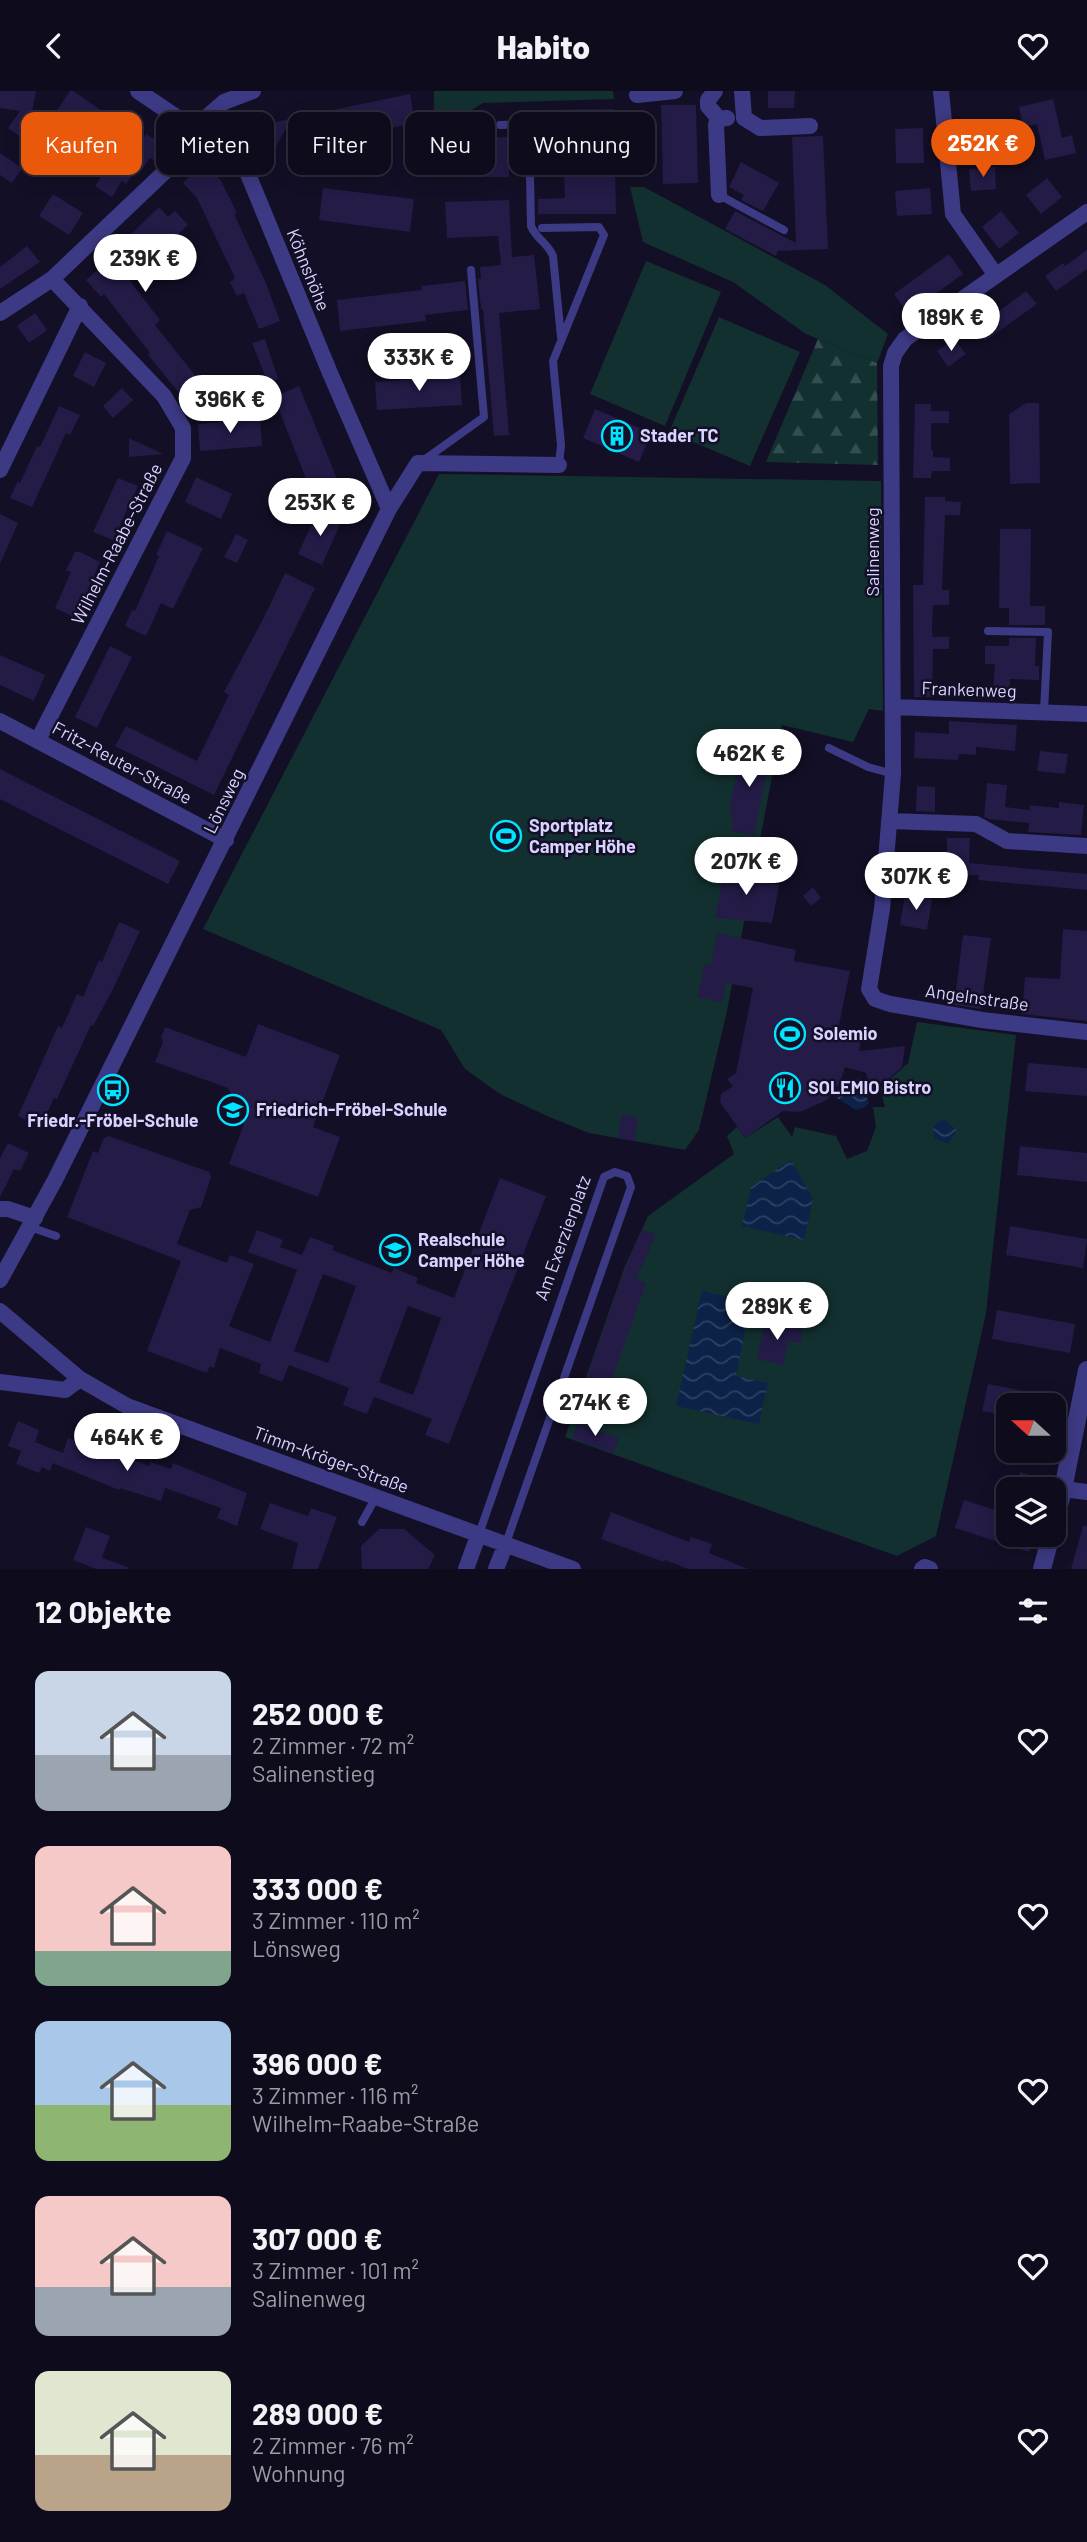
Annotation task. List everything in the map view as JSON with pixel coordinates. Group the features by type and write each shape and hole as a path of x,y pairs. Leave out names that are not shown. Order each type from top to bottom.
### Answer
{"street":[{"name":"Köhnshöhe","path":"138,91 170,112"},
{"path":"212,112 225,102 253,91"},
{"path":"637,95 675,91"},
{"path":"742,91 744,118"},
{"path":"941,91 953,214 995,274"},
{"path":"711,92 708,106 719,119"},
{"path":"719,119 744,118 760,128 810,126"},
{"path":"719,119 716,124 719,195"},
{"path":"0,313 52,279 161,175"},
{"name":"Köhnshöhe","path":"248,175 389,509"},
{"name":"Salinenweg","path":"869,989 882,909 892,774 891,366 895,353 905,339 1087,212"},
{"name":"Wilhelm-Raabe-Straße","path":"38,740 183,458 183,428 164,396 52,279"},
{"path":"0,470 80,306"},
{"path":"418,463 559,465"},
{"name":"Lönsweg","path":"0,1280 226,840 389,509 418,463"},
{"name":"Frankenweg","path":"892,706 1087,714"},
{"name":"Fritz-Reuter-Straße","path":"0,720 226,840"},
{"path":"890,821 976,824 1007,841 1087,846"},
{"name":"Angelnstraße","path":"869,989 874,999 890,1005 982,1020 1087,1032"},
{"path":"0,1209 8,1209 32,1222"},
{"name":"Timm-Kröger-Straße","path":"0,1311 80,1379 127,1406 573,1569"},
{"path":"1065,1477 1087,1370"},
{"path":"0,1382 65,1390 80,1379"},
{"path":"1066,1489 1087,1492"},
{"name":"Am Exerzierplatz","path":"466,1569 478,1535"},
{"name":"Am Exerzierplatz","path":"496,1569 505,1546"},
{"path":"1042,1569 1048,1547"},
{"path":"922,1569 930,1569"}],"lane":[{"path":"500,125 529,124 531,226 536,237 549,247 553,256 561,340"},
{"path":"719,195 784,230"},
{"path":"542,228 599,227 604,235 553,361 561,445 559,465"},
{"path":"418,463 484,417 471,270"},
{"path":"988,631 1048,632 1044,711"},
{"path":"829,748 868,767 892,774"},
{"name":"Am Exerzierplatz","path":"478,1535 604,1177 615,1172 627,1176 631,1187 505,1546"},
{"path":"32,1222 56,1236"},
{"path":"362,1522 376,1497"}],"green space":[{"path":"434,91 613,91 614,99 483,103 468,112 434,112"},
{"path":"630,187 644,187 825,285 888,334 877,363 806,334 733,282 643,242"},
{"path":"646,261 721,292 665,426 590,394"},
{"path":"719,317 800,352 750,466 669,432"},
{"path":"818,339 877,363 878,465 766,462"},
{"name":"Sportplatz Camper Höhe","path":"439,474 881,481 883,711 869,709 853,742 782,725 727,1011 699,1130 685,1150 589,1133 547,1116 500,1094 465,1069 441,1030 203,929"},
{"path":"917,1022 1016,1035 986,1313 936,1536 897,1556 565,1437 625,1266 648,1216 734,1154 727,1136 737,1127 745,1138 778,1117 792,1137 795,1127 836,1136 847,1159 867,1151 876,1127 873,1107 885,1107 880,1088 908,1063"}],"water":[{"path":"861,1077 864,1097 869,1103 856,1110 837,1098 846,1084"},
{"path":"943,1119 957,1130 949,1144 934,1138 933,1127"},
{"path":"791,1160 813,1199 804,1240 742,1226 751,1187"},
{"path":"702,1291 751,1302 736,1376 768,1383 759,1424 676,1406"}],"building":[{"path":"0,91 36,91 32,112 21,112 21,137 8,128 20,111 0,108"},
{"path":"70,91 73,91 104,112 56,112"},
{"path":"768,91 795,91 794,108 768,108"},
{"path":"410,94 413,112 405,112 405,125 391,128 391,112 323,112"},
{"path":"1053,99 1062,138 1072,135 1076,153 1045,160 1037,124 1023,127 1019,107"},
{"path":"661,105 696,105 698,183 663,184"},
{"path":"614,109 614,112 537,112"},
{"path":"288,119 274,151 274,121"},
{"path":"923,128 924,163 896,163 895,129"},
{"path":"146,134 156,140 156,157 154,160 150,158 142,169 142,141"},
{"path":"823,136 828,249 778,251 776,256 725,229 735,211 796,243 792,137"},
{"path":"495,137 509,137 509,177 443,177 495,175"},
{"path":"0,153 21,167 12,183 0,175"},
{"path":"741,162 779,183 763,211 741,200 744,195 729,187"},
{"path":"995,167 996,189 971,191 969,169"},
{"path":"102,175 132,175 126,184 122,181 112,197 95,186"},
{"path":"191,175 216,175 221,181 237,213 234,214 266,283 280,321 259,329 244,293 237,296 230,282 235,278 197,198 183,183"},
{"path":"615,175 616,214 538,214 538,199 565,198 564,177 538,177"},
{"path":"1047,178 1062,197 1041,214 1026,195"},
{"path":"323,188 414,199 410,232 319,220"},
{"path":"930,188 932,214 897,216 895,191"},
{"path":"53,194 83,213 69,235 39,216"},
{"path":"509,200 512,257 534,255 540,309 499,313 509,435 494,436 478,279 481,279 480,267 501,265 498,236 447,238 445,202"},
{"path":"159,207 168,217 175,211 188,225 130,281 160,320 155,325 202,384 184,399 104,294 101,297 86,280 118,252 116,249"},
{"path":"1001,211 1019,233 999,249 982,227"},
{"path":"27,246 40,262 0,289 0,267"},
{"path":"1087,250 1087,269 1056,291 1045,276"},
{"path":"949,254 963,274 908,314 894,294"},
{"path":"465,281 468,310 425,315 426,321 340,331 337,300 422,290 422,286"},
{"path":"1026,291 1037,304 985,341 975,325"},
{"path":"35,313 47,330 29,343 17,326"},
{"path":"265,339 278,379 268,383 252,343"},
{"path":"954,339 966,354 948,367 937,351"},
{"path":"85,352 106,363 94,387 73,376"},
{"path":"460,376 462,405 377,410 375,382"},
{"path":"299,386 340,486 313,497 274,397"},
{"path":"122,388 133,400 113,418 103,406"},
{"path":"1026,403 1039,403 1040,483 1010,484 1009,414"},
{"path":"915,404 931,404 931,411 949,411 949,423 931,423 931,450 933,457 950,458 950,471 932,471 931,478 913,478"},
{"path":"59,406 80,415 70,435 66,433 32,507 10,498 37,446 40,447"},
{"name":"Stader TC","path":"595,409 651,433 639,462 583,438"},
{"path":"260,419 262,446 200,451 198,424"},
{"path":"129,438 163,454 129,457"},
{"path":"196,477 232,494 221,519 185,502"},
{"path":"118,478 138,486 113,540 93,532"},
{"path":"925,497 945,497 945,501 961,502 960,515 945,515 942,590 949,590 949,605 933,605 933,637 949,637 949,649 933,649 932,697 914,697 913,585 923,585"},
{"path":"318,511 341,522 322,565 298,554"},
{"path":"0,514 18,523 0,564"},
{"path":"1000,529 1031,529 1030,606 1045,606 1045,625 1009,625 1009,608 999,608"},
{"path":"167,531 203,548 173,609 161,603 146,636 125,626 132,610 135,611"},
{"path":"236,534 248,540 237,563 224,557"},
{"path":"75,552 100,562 76,618 55,608 71,572 66,570"},
{"path":"285,573 315,588 214,795 115,746 126,726 197,761 229,695 224,692"},
{"path":"1009,638 1036,638 1035,666 1039,666 1039,680 1010,679 1009,695 993,694 995,664 985,664 985,646 1009,646"},
{"path":"110,646 132,657 97,728 75,717"},
{"path":"0,655 45,675 34,701 0,685"},
{"path":"949,721 1017,725 1015,751 976,747 976,755 959,754 958,760 914,758 915,732 949,734"},
{"path":"743,744 771,750 754,835 731,831 733,819 730,819 732,811 729,811"},
{"path":"1040,751 1068,754 1065,774 1037,771"},
{"path":"0,769 180,861 168,884 0,799"},
{"path":"987,783 1007,785 1005,807 1030,810 1030,805 1059,808 1059,802 1084,805 1081,835 1028,832 1029,823 984,817"},
{"path":"917,786 935,787 935,812 916,811"},
{"path":"947,838 970,838 969,863 1087,874 1087,890 978,880 979,875 947,875"},
{"path":"730,864 752,868 749,880 779,885 772,923 715,918 723,876 728,877"},
{"path":"813,887 821,898 811,906 803,896"},
{"path":"905,895 932,899 927,930 900,925"},
{"path":"119,922 140,931 41,1127 18,1116 58,1026 62,1028 77,994 83,997"},
{"path":"1063,929 1087,931 1087,1021 1022,1014 1025,977 1060,979"},
{"name":"Solemio","path":"717,933 796,950 794,961 850,971 836,1040 863,1029 859,1051 905,1046 902,1067 870,1089 866,1073 845,1067 840,1082 827,1100 800,1112 783,1111 745,1138 720,1102 721,1094 733,1086 727,1079 736,1073 753,988 726,983 722,1002 698,997 704,965 711,966"},
{"path":"963,935 991,938 981,1009 954,1005"},
{"path":"258,1024 340,1055 313,1127 340,1137 318,1197 229,1164 244,1124 228,1088 155,1062 163,1042 161,1037 165,1027 246,1057"},
{"path":"1028,1063 1087,1068 1087,1096 1025,1091"},
{"path":"622,1115 638,1118 634,1141 618,1138"},
{"path":"109,1136 209,1172 211,1177 201,1207 190,1210 177,1244 227,1263 230,1255 254,1264 229,1326 270,1342 297,1270 248,1252 257,1230 283,1240 280,1247 302,1255 310,1237 334,1246 332,1250 392,1273 394,1268 418,1278 416,1283 454,1298 500,1178 546,1196 449,1444 425,1435 432,1419 374,1397 367,1414 343,1405 349,1388 289,1365 282,1382 259,1373 261,1364 220,1348 214,1368 210,1366 207,1373 147,1351 181,1261 67,1217 93,1151 98,1153 104,1138","holes":["323,1274 356,1286 328,1363 294,1351","408,1306 441,1318 413,1395 379,1382"]},
{"path":"8,1143 29,1153 20,1171 14,1169 0,1197 0,1158"},
{"path":"1020,1146 1087,1153 1087,1182 1017,1175"},
{"path":"1010,1226 1087,1239 1083,1268 1006,1255"},
{"path":"642,1229 656,1235 636,1279 646,1283 604,1402 581,1394 626,1266"},
{"path":"997,1310 1075,1324 1070,1353 992,1339"},
{"path":"765,1321 803,1330 800,1343 788,1341 783,1365 757,1359"},
{"path":"988,1384 1034,1393 996,1393 996,1414 982,1411"},
{"path":"18,1421 39,1430 35,1442 63,1453 68,1438 106,1452 107,1449 149,1466 150,1462 171,1469 173,1463 247,1493 237,1526 217,1518 221,1508 165,1488 161,1501 120,1488 119,1490 53,1463 50,1471 42,1467 39,1473 16,1464 21,1451 8,1446"},
{"path":"577,1423 619,1438 613,1453 572,1438"},
{"path":"1020,1472 1036,1477 1019,1477"},
{"path":"964,1500 996,1510 996,1541 955,1528"},
{"path":"270,1503 308,1516 311,1508 337,1517 318,1569 292,1569 298,1543 260,1529"},
{"path":"611,1512 689,1542 691,1537 712,1544 709,1553 748,1569 688,1569 601,1539"},
{"path":"1083,1526 1087,1526 1087,1569 1071,1569"},
{"path":"86,1527 110,1536 102,1558 128,1569 96,1569 73,1560"},
{"path":"379,1529 404,1529 435,1555 428,1569 362,1569 361,1546"},
{"path":"1014,1547 1030,1547 1029,1552"}],"place":[{"name":"Stader TC","path":"617,436"},
{"name":"Sportplatz Camper Höhe","path":"506,836"},
{"name":"Solemio","path":"790,1034"},
{"name":"SOLEMIO Bistro","path":"785,1088"},
{"name":"Friedr.-Fröbel-Schule","path":"113,1090"},
{"name":"Friedrich-Fröbel-Schule","path":"233,1110"},
{"name":"Realschule Camper Höhe","path":"395,1250"}]}
